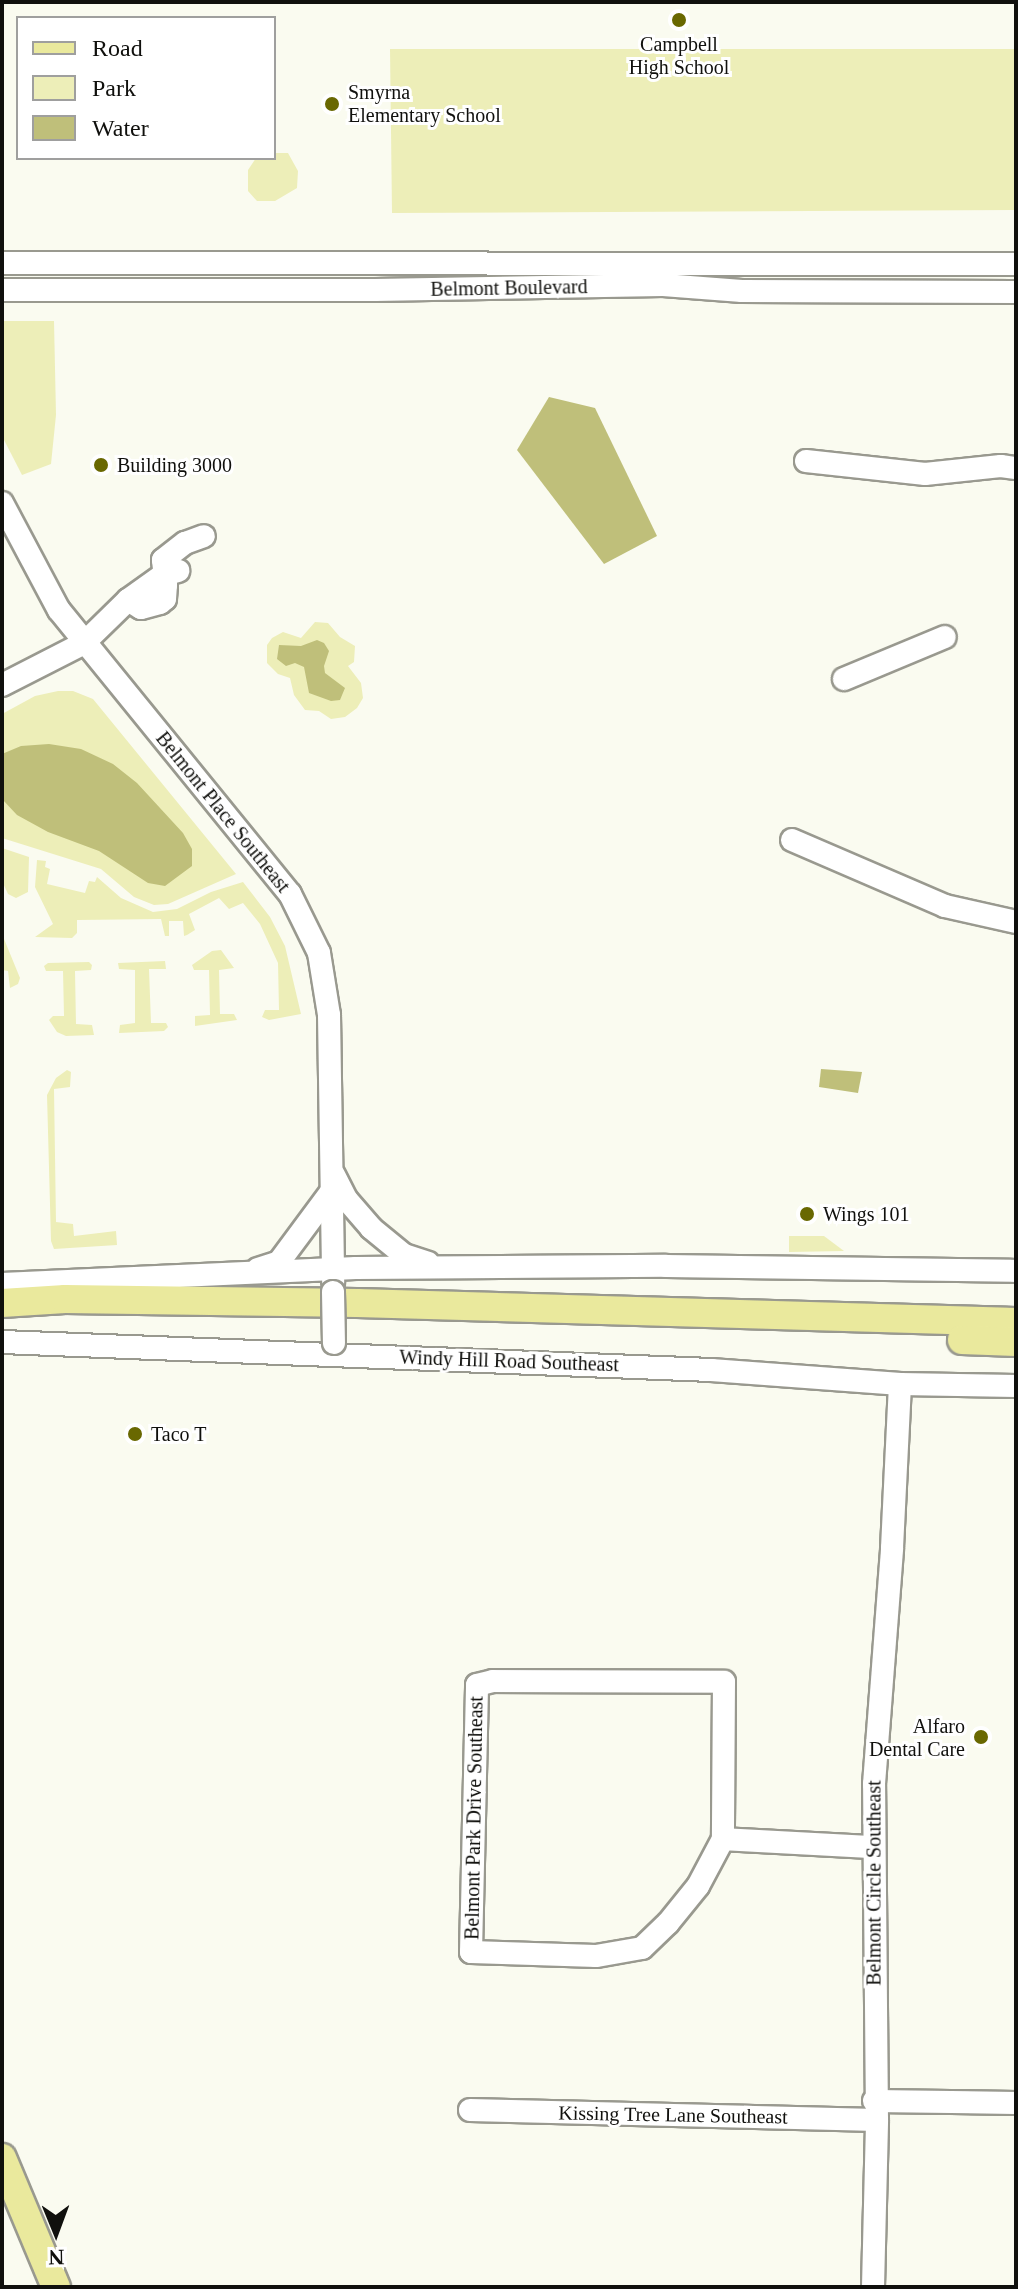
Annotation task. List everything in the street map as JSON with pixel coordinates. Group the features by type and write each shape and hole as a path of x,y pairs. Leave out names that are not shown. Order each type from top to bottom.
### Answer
{"main road":[{"path":"2,1303 65,1299 357,1303 1016,1322"},
{"name":"Windy Hill Road Southeast","path":"2,1321 73,1317 284,1320 1016,1342"},
{"path":"2,2158 56,2287"}],"street":[{"name":"Belmont Boulevard","path":"2,263 1016,264"},
{"name":"Belmont Boulevard","path":"2,290 375,290 663,285 742,291 1016,292"},
{"path":"806,461 925,474 1016,468"},
{"name":"Belmont Place Southeast","path":"2,503 52,599 84,643 290,894 319,953 327,993 334,1348"},
{"path":"2,685 84,643 128,600 141,608 160,603 165,599 171,573 163,560 185,543 204,536"},
{"path":"844,679 945,637"},
{"path":"792,840 945,906 1016,922"},
{"path":"251,1272 279,1262 332,1180 377,1234 404,1255 446,1268"},
{"path":"2,1284 251,1272 333,1280 446,1268 666,1266 1016,1271"},
{"name":"Windy Hill Road Southeast","path":"2,1342 334,1348 900,1384 1016,1386"},
{"name":"Belmont Circle Southeast","path":"873,2287 873,1847 900,1384"},
{"name":"Belmont Park Drive Southeast","path":"493,1681 724,1682 723,1839 698,1886 668,1923 642,1948 596,1956 471,1952 477,1685 493,1681"},
{"path":"723,1839 873,1847"},
{"name":"Kissing Tree Lane Southeast","path":"470,2110 875,2110 1016,2103"}],"green space":[{"path":"390,49 1016,49 1016,210 392,213"},
{"path":"276,153 288,153 298,171 297,188 275,201 257,201 248,191 248,170 255,160 276,160"},
{"path":"2,321 54,321 56,415 51,464 22,475 2,436"},
{"path":"315,622 328,623 340,637 355,646 354,662 348,666 361,683 363,698 357,708 345,717 331,719 319,711 305,710 294,695 290,678 278,674 267,663 267,645 272,638 283,632 301,638"},
{"path":"73,691 93,699 236,874 168,904 154,905 134,897 101,869 2,838 2,714 35,696"},
{"path":"2,848 29,857 28,892 16,898 8,894 2,881"},
{"path":"37,860 46,861 45,867 50,869 47,884 85,893 89,881 95,882 97,877 121,898 153,912 177,909 211,892 243,882 270,917 285,946 301,1014 269,1020 262,1017 265,1010 279,1010 278,963 260,924 243,903 229,909 219,898 189,914 195,930 184,936 183,921 169,921 169,936 165,936 161,919 77,920 77,933 72,938 35,937 53,924 35,887"},
{"path":"2,934 20,978 18,984 10,988 8,971 2,970"},
{"path":"221,950 234,968 219,970 220,1014 234,1014 237,1020 195,1026 195,1016 210,1015 209,970 194,970 192,965 212,951"},
{"path":"165,961 166,969 149,969 151,1023 166,1023 168,1027 164,1031 119,1033 120,1025 135,1023 135,970 119,969 118,963"},
{"path":"89,962 91,970 75,971 76,1024 92,1025 94,1035 66,1036 57,1032 49,1020 53,1016 64,1016 63,971 46,971 44,966 48,963"},
{"path":"67,1070 71,1072 70,1087 54,1089 56,1222 73,1224 74,1236 116,1231 117,1245 54,1249 51,1241 47,1095 56,1078"},
{"path":"789,1236 824,1236 844,1251 789,1252"}],"water":[{"path":"549,397 595,408 657,536 604,564 517,450"},
{"path":"317,640 324,643 329,651 325,673 345,688 340,700 331,701 309,693 304,667 295,663 286,666 277,659 279,645 301,646"},
{"path":"49,744 81,749 113,764 137,783 183,833 192,849 192,866 165,886 148,883 99,851 48,832 17,815 2,799 2,754 21,746"},
{"path":"821,1069 862,1072 858,1093 819,1087"}],"place":[{"name":"Campbell High School","path":"679,20"},
{"name":"Smyrna Elementary School","path":"332,104"},
{"name":"Building 3000","path":"101,465"},
{"name":"Wings 101","path":"807,1214"},
{"name":"Taco T","path":"135,1434"},
{"name":"Alfaro Dental Care","path":"981,1737"}]}
